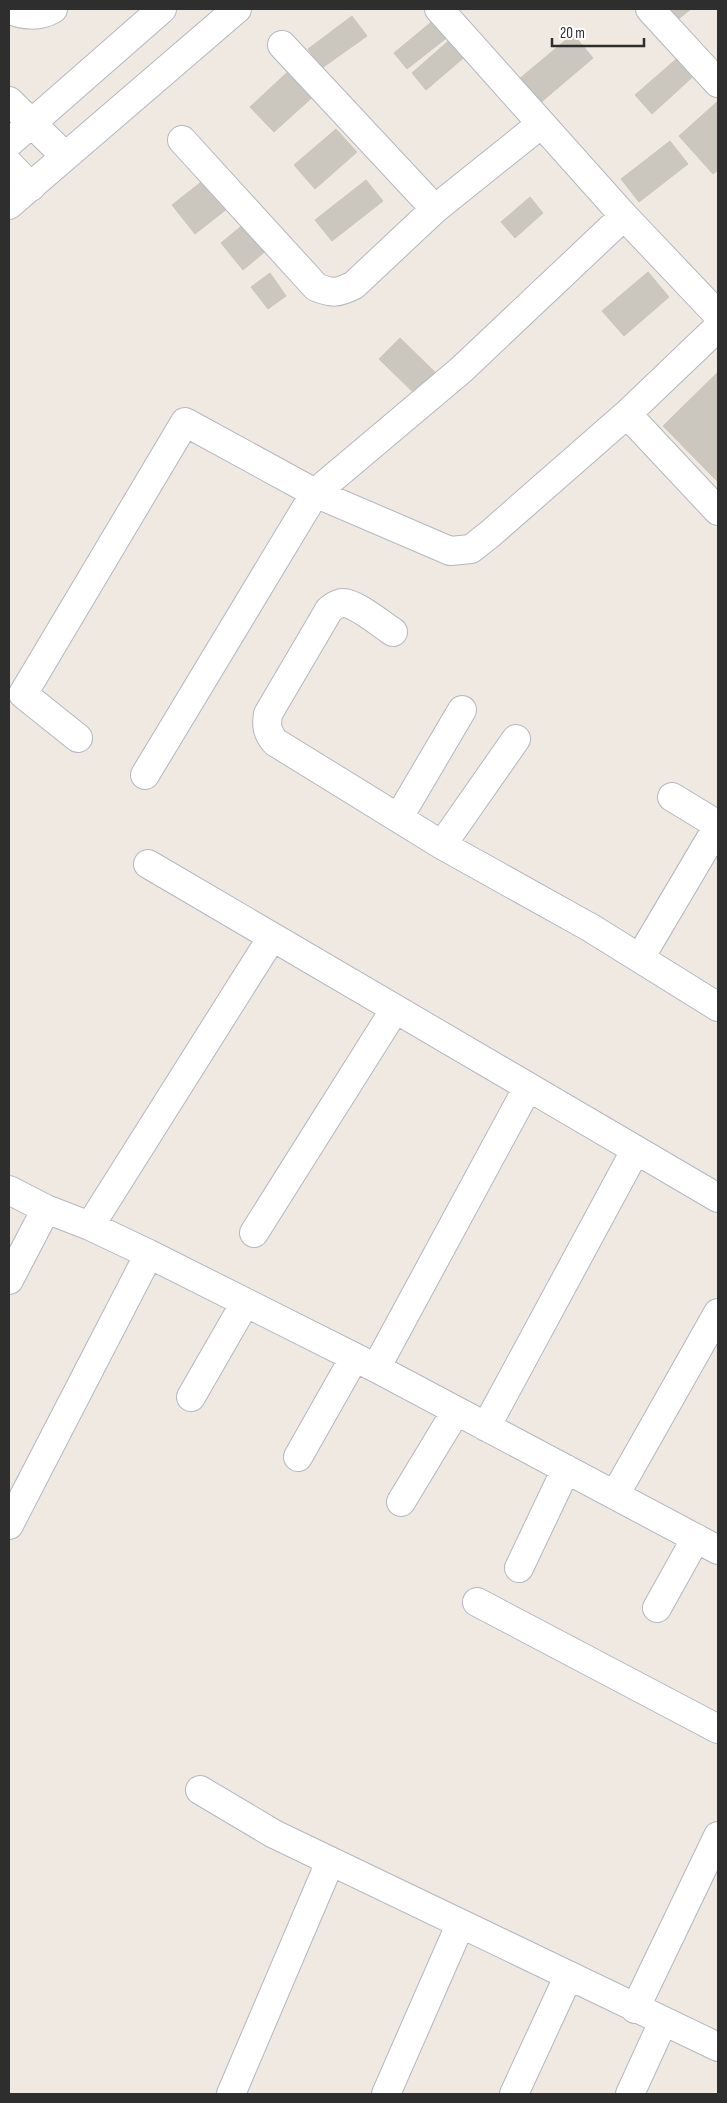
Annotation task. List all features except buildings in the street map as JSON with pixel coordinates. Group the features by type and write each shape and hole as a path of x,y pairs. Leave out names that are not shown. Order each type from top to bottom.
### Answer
{"street":[{"path":"9,9 18,14 43,14 53,9"},
{"path":"9,143 162,9"},
{"path":"9,205 237,9"},
{"path":"439,9 624,216 718,315"},
{"path":"650,9 718,83"},
{"path":"282,45 436,209"},
{"path":"9,101 65,156"},
{"path":"182,140 316,287 330,293 343,291 354,285 436,209 541,124"},
{"path":"9,164 31,187"},
{"path":"145,776 315,493 461,370 624,216"},
{"path":"78,738 23,694 185,422 315,493 450,552 471,549 627,414 718,327"},
{"path":"627,414 718,511"},
{"path":"393,632 351,605 343,603 335,605 329,610 268,714 266,726 268,734 275,742 442,845 591,928 718,1007"},
{"path":"399,817 462,710"},
{"path":"442,845 516,739"},
{"path":"640,958 716,835 672,797"},
{"path":"148,864 718,1198"},
{"path":"90,1226 272,937"},
{"path":"254,1233 395,1009"},
{"path":"298,1457 365,1363 528,1087"},
{"path":"486,1426 635,1150"},
{"path":"9,1190 46,1209 90,1226 149,1254 365,1363 707,1544 657,1608"},
{"path":"9,1280 46,1209"},
{"path":"9,1525 149,1254"},
{"path":"192,1398 245,1303"},
{"path":"615,1495 718,1313"},
{"path":"401,1502 456,1411"},
{"path":"519,1568 566,1469"},
{"path":"477,1602 718,1728"},
{"path":"200,1790 274,1834 330,1862 718,2047"},
{"path":"635,2009 718,1836"},
{"path":"231,2094 330,1862"},
{"path":"386,2094 460,1924"},
{"path":"514,2094 568,1977"},
{"path":"630,2094 663,2022"}]}
